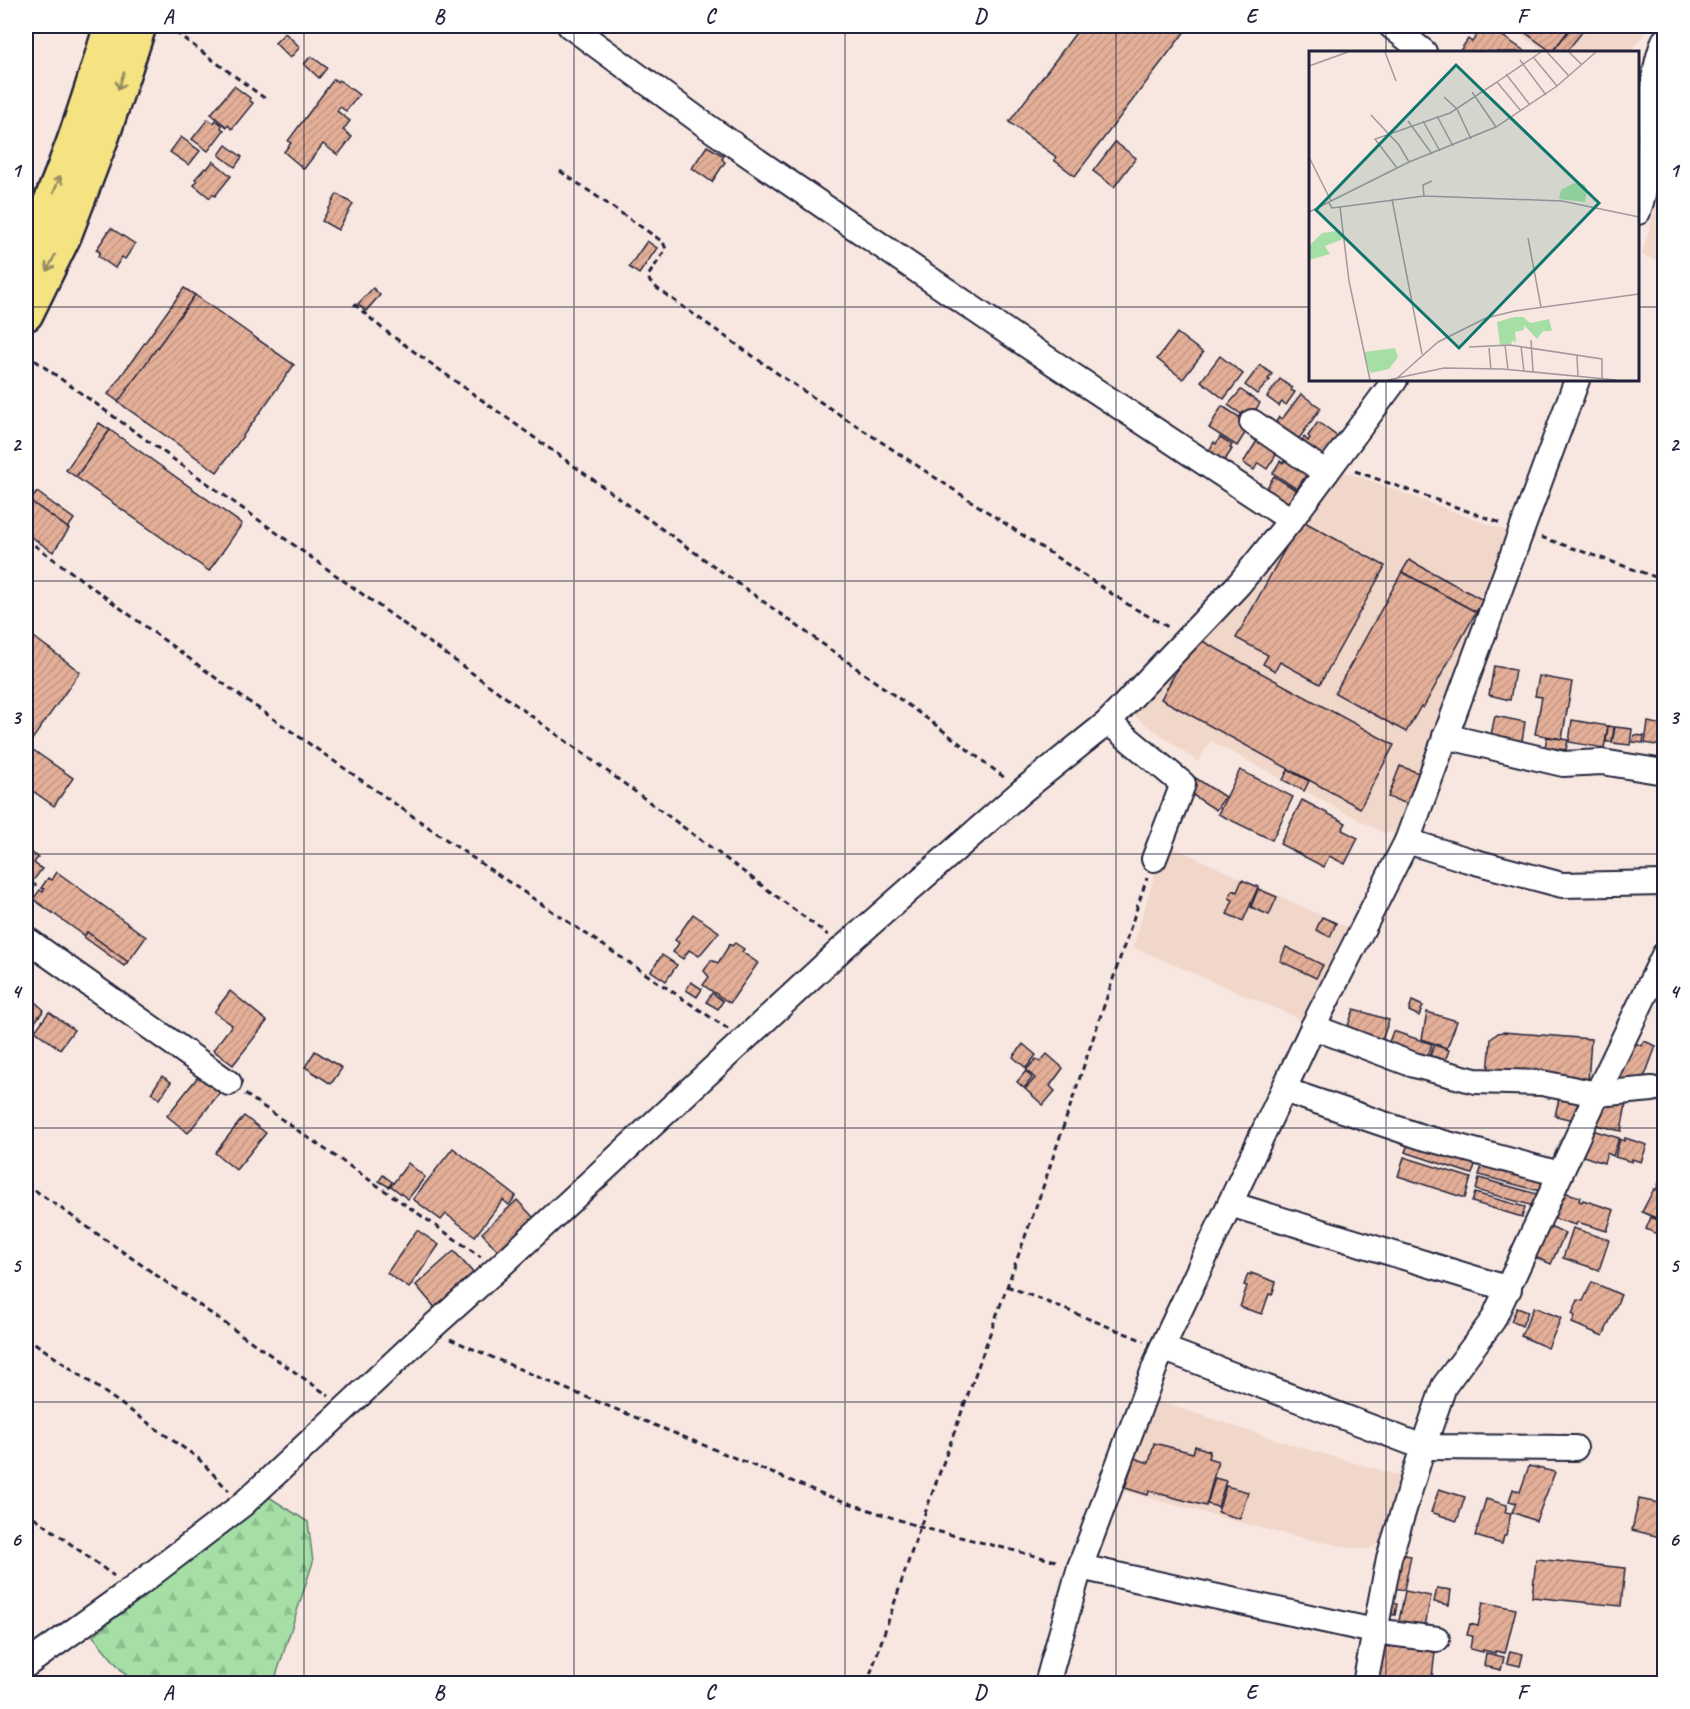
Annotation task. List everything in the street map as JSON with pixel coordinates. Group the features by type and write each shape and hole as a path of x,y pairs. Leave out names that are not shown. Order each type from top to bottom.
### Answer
{"highway":[{"path":"26,257 81,125 111,26"},
{"path":"26,314 64,236 104,135 139,26"}],"street":[{"path":"570,26 718,134 1026,344 1291,520"},
{"path":"1391,26 1423,51"},
{"path":"1639,207 1649,158 1654,76 1665,41"},
{"path":"26,1665 131,1590 242,1505 429,1329 498,1268 844,947 1022,791 1108,722 1239,584 1291,520 1394,381"},
{"path":"1047,1683 1080,1567 1162,1348 1313,1027 1407,841 1577,381"},
{"path":"1252,422 1330,468"},
{"path":"1108,722 1183,784 1154,859"},
{"path":"1444,736 1563,764 1602,762 1665,772"},
{"path":"1407,841 1562,885 1665,883"},
{"path":"26,939 229,1083"},
{"path":"1365,1683 1389,1558 1444,1386 1493,1320 1509,1289 1597,1094 1665,955"},
{"path":"1313,1027 1414,1065 1475,1081 1542,1083 1597,1094 1652,1089"},
{"path":"1284,1090 1422,1137 1560,1174"},
{"path":"1230,1204 1509,1289"},
{"path":"1162,1348 1423,1447 1575,1448"},
{"path":"1080,1567 1374,1631 1437,1638"}],"path":[{"path":"167,26 267,100"},
{"path":"560,171 663,242 666,249 648,276 650,282 658,289 784,378 1028,539 1132,607 1188,638"},
{"path":"354,304 384,330 924,716 1022,791"},
{"path":"26,354 268,525 668,814 844,947"},
{"path":"1330,468 1665,579"},
{"path":"26,539 236,692 467,854 744,1040"},
{"path":"867,1683 920,1527 1042,1190 1154,859"},
{"path":"229,1083 498,1268"},
{"path":"26,1184 346,1407"},
{"path":"1006,1286 1162,1348"},
{"path":"429,1329 559,1386 828,1496 920,1527 1080,1567"},
{"path":"26,1336 198,1458 242,1505"},
{"path":"26,1511 131,1590"}],"shaded area":[{"path":"1506,26 1651,26 1631,51 1544,51"},
{"path":"1658,199 1664,201 1664,263 1642,255"},
{"path":"1335,468 1512,533 1400,831 1384,833 1210,741 1198,762 1129,712"},
{"path":"1164,843 1353,930 1307,1022 1133,947"},
{"path":"1158,1401 1292,1445 1404,1477 1383,1541 1369,1549 1350,1548 1272,1531 1123,1491 1137,1447"}],"green space":[{"path":"269,1497 308,1522 313,1562 274,1682 132,1683 93,1636 142,1595"}],"building":[{"path":"660,26 672,26 668,31"},
{"path":"672,26 682,26 678,31"},
{"path":"1081,26 1189,26 1075,176 1054,160 1056,157 1009,122"},
{"path":"1484,26 1525,51 1460,51 1468,39 1472,42"},
{"path":"1516,26 1572,26 1551,51"},
{"path":"1572,26 1587,26 1567,51 1554,50"},
{"path":"285,33 300,47 290,58 275,43"},
{"path":"311,56 327,68 319,78 304,64"},
{"path":"334,79 337,82 339,80 359,95 346,111 340,107 337,111 350,121 343,130 352,137 338,155 323,144 304,169 284,152 291,143 288,141"},
{"path":"234,86 253,103 232,129 211,114"},
{"path":"208,119 214,123 216,120 224,130 208,151 192,139"},
{"path":"181,137 200,151 189,165 170,152"},
{"path":"1115,142 1136,158 1114,187 1093,171"},
{"path":"226,145 242,157 235,167 219,155"},
{"path":"707,146 724,156 722,159 725,162 712,182 692,168"},
{"path":"213,161 231,176 215,196 213,194 210,198 194,185 197,181 195,179"},
{"path":"337,194 353,204 338,230 322,221"},
{"path":"111,228 135,244 125,259 122,257 115,268 98,256 100,252 96,250"},
{"path":"647,241 657,248 639,274 629,267"},
{"path":"184,288 195,295 119,402 108,394"},
{"path":"373,288 380,295 366,311 358,304"},
{"path":"195,295 294,365 217,472 118,402"},
{"path":"1177,333 1203,353 1183,379 1157,359"},
{"path":"1220,356 1243,374 1224,399 1201,381"},
{"path":"1260,365 1272,374 1268,379 1270,380 1257,394 1245,385"},
{"path":"1280,379 1295,392 1286,405 1282,402 1279,406 1267,397"},
{"path":"1241,390 1260,403 1254,412 1244,416 1228,405"},
{"path":"1301,394 1321,408 1295,444 1274,425 1279,417 1282,419"},
{"path":"1222,406 1244,420 1240,426 1247,430 1237,446 1209,428"},
{"path":"1318,422 1338,437 1322,459 1299,444 1304,437 1308,441 1310,438 1308,436"},
{"path":"99,423 110,430 76,477 66,470"},
{"path":"110,430 242,524 209,571 76,477"},
{"path":"1220,437 1232,445 1222,465 1209,451"},
{"path":"1258,439 1278,452 1267,469 1258,463 1254,470 1243,463"},
{"path":"1288,455 1310,469 1297,489 1273,473 1280,461 1283,463"},
{"path":"1274,476 1299,492 1287,509 1263,494"},
{"path":"37,492 74,519 68,528 30,501"},
{"path":"26,498 69,529 53,552 26,533"},
{"path":"1301,520 1385,566 1320,684 1280,662 1275,671 1263,664 1268,655 1236,638"},
{"path":"1409,560 1483,600 1476,612 1402,572"},
{"path":"1402,572 1476,612 1423,708 1421,706 1406,732 1335,693"},
{"path":"26,631 80,672 31,741 26,737"},
{"path":"1195,637 1394,745 1360,808 1161,699"},
{"path":"1494,666 1515,670 1510,700 1489,695"},
{"path":"1539,676 1572,682 1562,739 1535,734 1542,697 1535,696"},
{"path":"1495,716 1525,722 1522,741 1491,735"},
{"path":"1572,720 1608,726 1604,748 1569,742"},
{"path":"1648,722 1664,725 1661,746 1645,743"},
{"path":"1608,726 1614,727 1612,742 1606,742"},
{"path":"1615,727 1632,729 1630,745 1612,743"},
{"path":"1634,735 1644,736 1643,743 1633,742"},
{"path":"1547,737 1568,740 1566,750 1545,747"},
{"path":"26,745 73,778 54,806 26,786"},
{"path":"1400,766 1419,773 1408,804 1388,797"},
{"path":"1240,770 1293,797 1272,840 1218,814"},
{"path":"1288,770 1309,781 1304,791 1283,780"},
{"path":"1194,777 1225,797 1216,810 1185,790"},
{"path":"1302,800 1346,823 1342,830 1358,838 1345,864 1329,856 1324,867 1280,844"},
{"path":"26,849 38,857 34,863 42,869 32,882 36,885 26,895"},
{"path":"57,872 146,937 128,962 87,932 85,936 33,899 40,890 43,892 44,889 41,888 48,878 52,880"},
{"path":"1242,880 1258,887 1243,921 1227,914 1233,900 1229,898 1233,890 1237,892"},
{"path":"1258,889 1277,897 1269,915 1251,907"},
{"path":"693,914 719,932 699,956 689,950 683,959 673,952 679,943 675,940"},
{"path":"1322,917 1336,923 1330,937 1316,930"},
{"path":"87,932 128,962 124,966 84,937"},
{"path":"735,943 744,949 742,952 758,963 730,1003 703,985 709,977 704,971 711,960 718,963 730,944 732,946"},
{"path":"1286,947 1323,965 1316,978 1280,961"},
{"path":"662,955 677,965 666,981 651,971"},
{"path":"691,982 702,989 697,997 686,990"},
{"path":"230,991 267,1021 233,1065 213,1050 232,1025 214,1012"},
{"path":"712,993 723,1001 718,1009 706,1002"},
{"path":"26,994 44,1010 31,1027 26,1023"},
{"path":"1412,1001 1423,1006 1419,1016 1409,1011"},
{"path":"1354,1009 1389,1020 1381,1043 1346,1031"},
{"path":"49,1012 74,1030 60,1049 35,1031"},
{"path":"1427,1012 1457,1021 1447,1048 1422,1039"},
{"path":"1393,1031 1432,1044 1427,1058 1388,1045"},
{"path":"1503,1032 1591,1039 1588,1083 1488,1073 1491,1039"},
{"path":"1630,1041 1642,1046 1644,1041 1656,1046 1641,1086 1615,1077"},
{"path":"1023,1044 1036,1055 1026,1068 1013,1057"},
{"path":"1434,1045 1449,1050 1444,1064 1429,1059"},
{"path":"315,1051 342,1068 331,1084 305,1067"},
{"path":"1047,1054 1063,1068 1050,1086 1055,1091 1043,1105 1025,1089 1035,1078 1026,1070 1036,1059 1040,1062"},
{"path":"1026,1071 1032,1078 1024,1088 1017,1082"},
{"path":"200,1074 221,1091 188,1133 167,1116"},
{"path":"162,1076 171,1082 160,1099 151,1093"},
{"path":"1560,1094 1580,1099 1575,1120 1555,1116"},
{"path":"1600,1099 1626,1104 1621,1131 1592,1124"},
{"path":"244,1116 266,1133 236,1170 215,1153"},
{"path":"1592,1130 1619,1138 1613,1156 1607,1153 1604,1163 1583,1156"},
{"path":"1625,1138 1647,1145 1641,1162 1615,1157 1620,1139 1624,1141"},
{"path":"1409,1141 1476,1162 1472,1174 1405,1152"},
{"path":"453,1148 516,1196 509,1205 503,1200 475,1236 446,1214 441,1220 413,1199"},
{"path":"1404,1157 1471,1178 1465,1198 1398,1176"},
{"path":"408,1163 425,1177 408,1199 391,1186"},
{"path":"1483,1163 1543,1179 1540,1191 1479,1175"},
{"path":"1664,1171 1664,1218 1657,1215 1656,1218 1642,1212 1654,1189 1656,1190"},
{"path":"383,1175 392,1182 389,1187 379,1181"},
{"path":"1479,1178 1537,1194 1534,1206 1476,1190"},
{"path":"1557,1190 1580,1197 1579,1201 1583,1200 1614,1210 1607,1231 1549,1217"},
{"path":"1475,1193 1525,1207 1522,1217 1472,1202"},
{"path":"517,1200 534,1218 498,1251 482,1233"},
{"path":"1651,1217 1664,1223 1662,1236 1646,1229"},
{"path":"1548,1225 1565,1233 1551,1264 1535,1257"},
{"path":"1573,1228 1609,1240 1599,1270 1563,1258"},
{"path":"417,1230 439,1245 409,1288 387,1273"},
{"path":"454,1251 475,1275 436,1309 416,1285"},
{"path":"1251,1273 1276,1282 1262,1314 1240,1307 1247,1286 1244,1285 1248,1274 1251,1275"},
{"path":"1592,1282 1621,1295 1603,1336 1572,1323 1575,1316 1572,1314 1578,1300 1583,1301"},
{"path":"1534,1307 1561,1318 1548,1348 1521,1336"},
{"path":"1517,1308 1528,1312 1522,1326 1511,1321"},
{"path":"1154,1443 1193,1453 1195,1446 1210,1451 1208,1458 1218,1461 1206,1506 1149,1491 1148,1495 1125,1488 1134,1458 1149,1463"},
{"path":"1529,1466 1555,1472 1536,1521 1512,1512 1516,1503 1509,1501 1513,1489 1520,1492"},
{"path":"1215,1478 1226,1481 1218,1507 1207,1504"},
{"path":"1226,1486 1248,1492 1240,1519 1218,1512"},
{"path":"1439,1489 1465,1497 1457,1521 1431,1512"},
{"path":"1486,1499 1507,1505 1505,1512 1511,1513 1502,1544 1475,1536"},
{"path":"1639,1499 1664,1504 1664,1538 1632,1530"},
{"path":"1395,1553 1411,1556 1404,1590 1388,1587"},
{"path":"1536,1559 1625,1568 1621,1606 1532,1597"},
{"path":"1437,1588 1451,1590 1449,1605 1434,1602"},
{"path":"1405,1591 1431,1596 1424,1631 1398,1626"},
{"path":"1387,1602 1397,1604 1395,1615 1385,1613"},
{"path":"1483,1602 1516,1609 1505,1653 1470,1649 1472,1636 1467,1635 1470,1624 1478,1626"},
{"path":"1390,1644 1398,1644 1398,1647 1413,1646 1413,1649 1435,1652 1432,1677 1458,1681 1458,1684 1373,1684 1380,1645 1390,1647"},
{"path":"1510,1651 1523,1654 1520,1666 1507,1663"},
{"path":"1486,1653 1504,1657 1501,1670 1484,1666"},
{"path":"1480,1680 1503,1682 1503,1684 1479,1684"}]}
